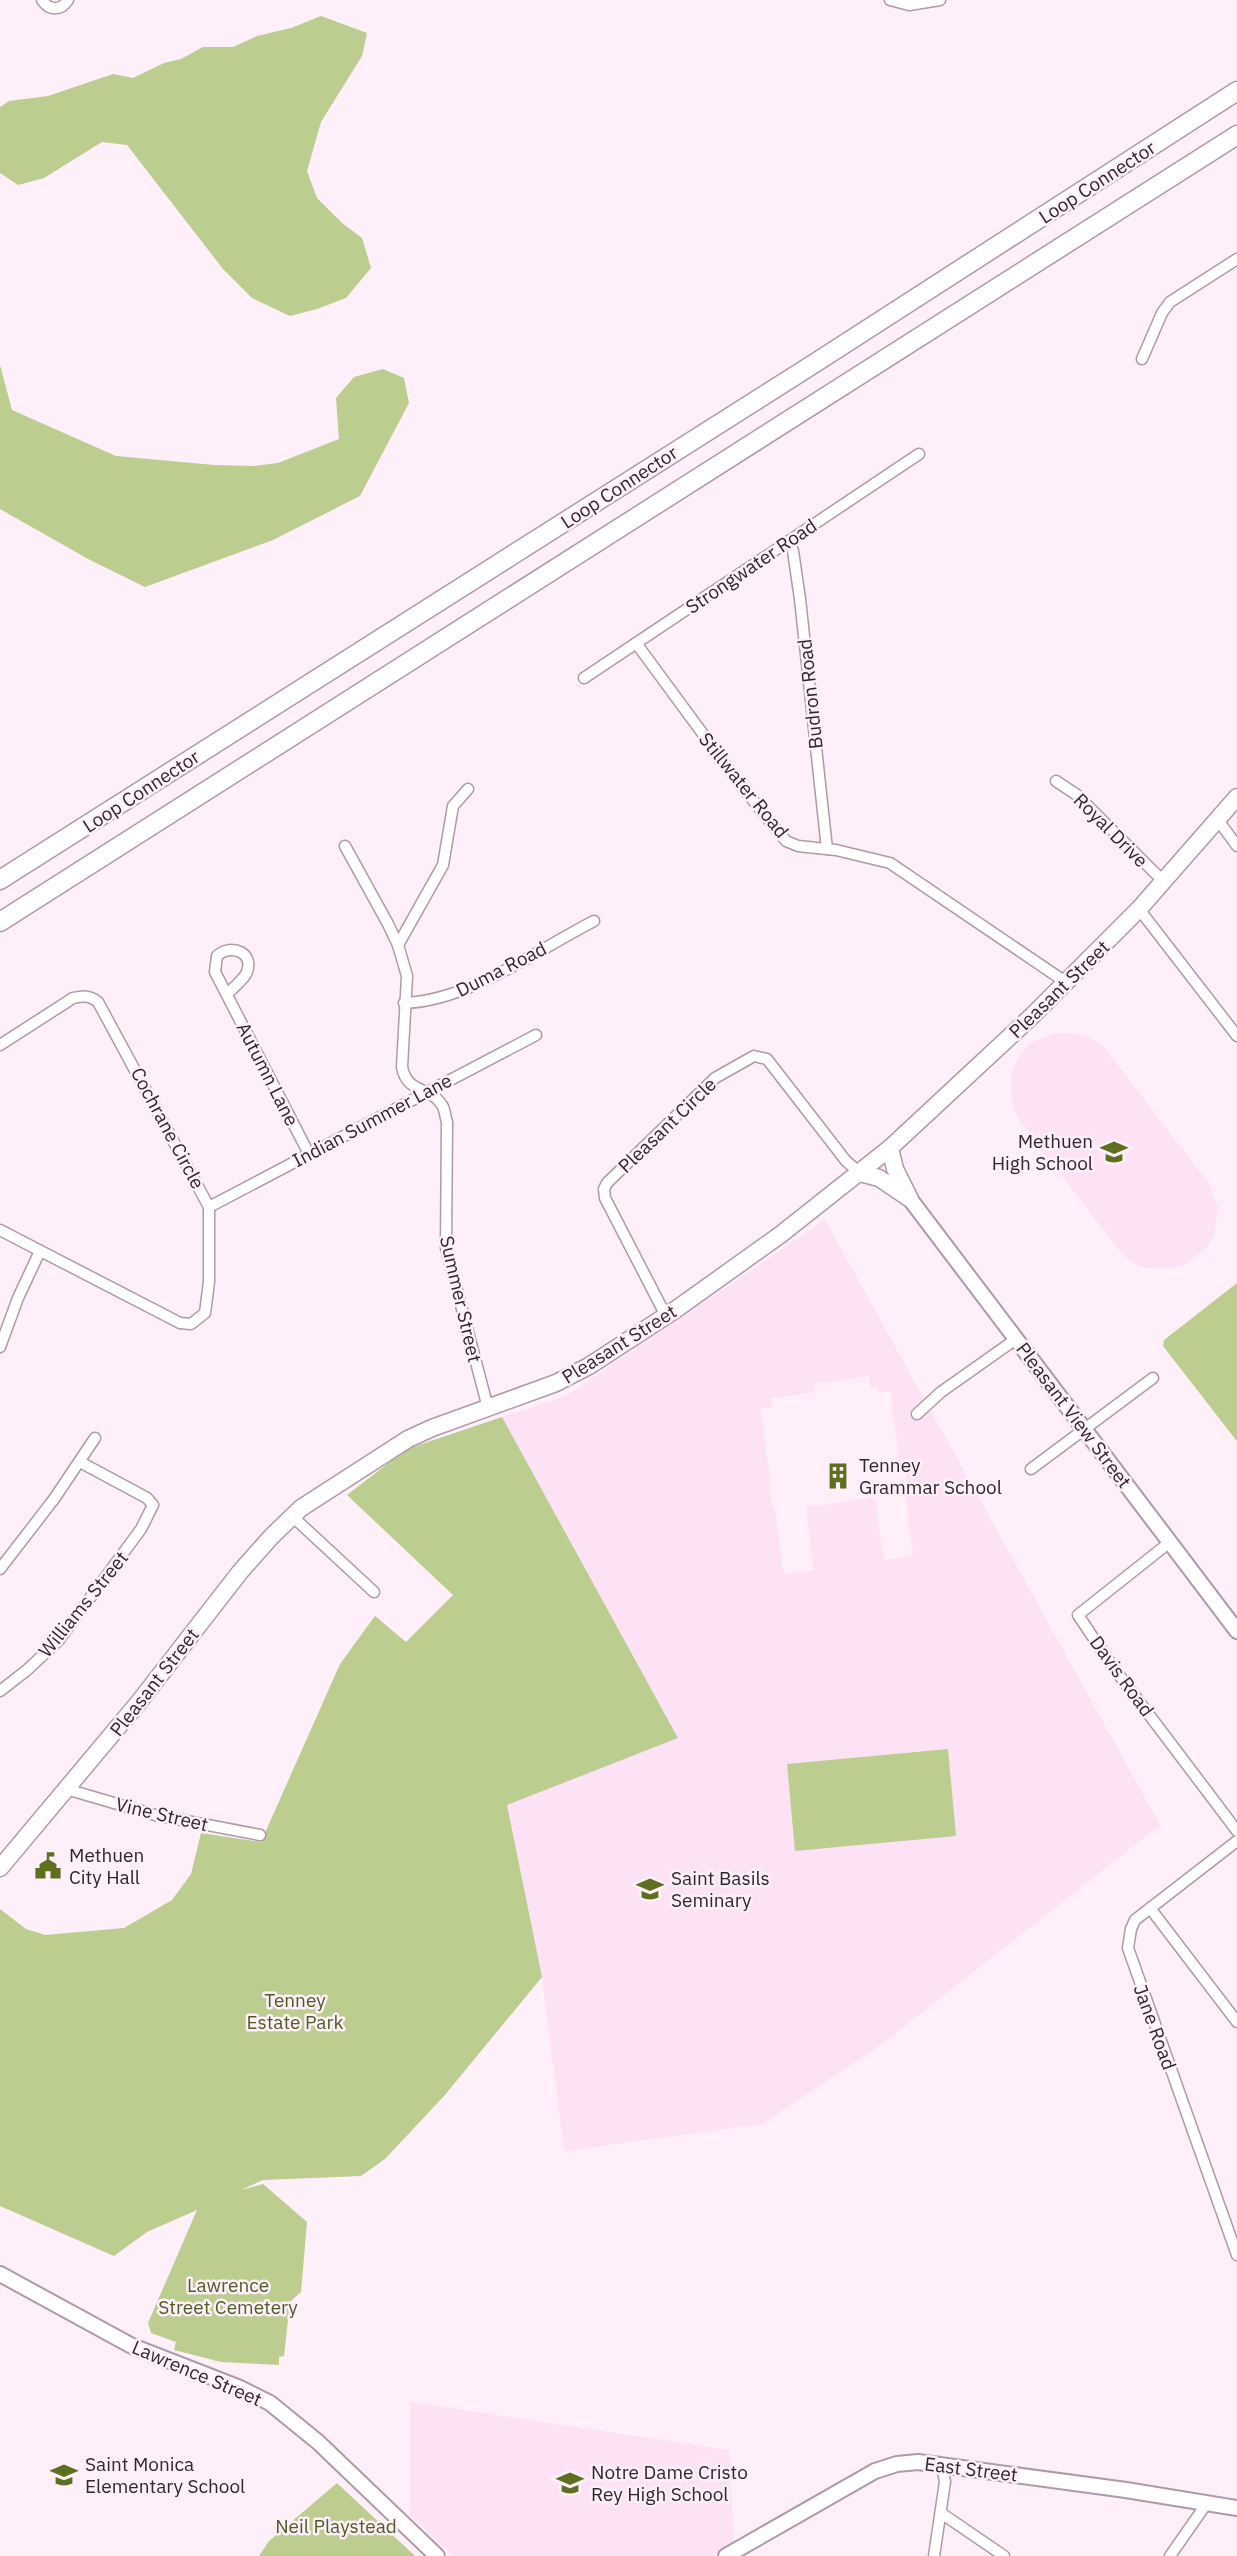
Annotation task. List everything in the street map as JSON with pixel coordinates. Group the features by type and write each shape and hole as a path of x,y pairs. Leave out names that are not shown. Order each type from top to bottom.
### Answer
{"highway":[{"name":"Loop Connector","path":"0,880 815,363 1237,91"},
{"name":"Loop Connector","path":"0,922 1237,135"}],"main road":[{"name":"Pleasant Street","path":"0,1868 131,1712 240,1572 292,1516 408,1439 432,1427 556,1383 579,1371 666,1316 780,1235 890,1148 1067,983 1164,882 1237,797"},
{"path":"890,1148 895,1169 910,1199"},
{"path":"860,1173 879,1178 910,1199"},
{"name":"Pleasant View Street","path":"910,1199 1237,1631"},
{"name":"Lawrence Street","path":"0,2274 132,2346 240,2388 270,2403 318,2442 437,2556"},
{"name":"East Street","path":"726,2556 875,2471 897,2464 918,2462 1237,2508"}],"street":[{"path":"42,0 45,5 54,8 62,6 68,0"},
{"path":"890,0 909,5 940,0"},
{"path":"1142,359 1162,313 1170,302 1237,259"},
{"name":"Strongwater Road","path":"584,678 919,454"},
{"name":"Budron Road","path":"789,541 800,598 827,849"},
{"name":"Stillwater Road","path":"636,643 656,673 786,841 798,846 827,849 890,863 1067,983"},
{"name":"Royal Drive","path":"1056,781 1077,795 1164,882"},
{"path":"398,945 443,865 453,806 468,789"},
{"path":"1218,820 1237,846"},
{"name":"Summer Street","path":"345,846 398,945 407,976 404,1003 404,1077 411,1086 442,1104 447,1122 446,1248 488,1408"},
{"path":"1139,909 1237,1036"},
{"name":"Duma Road","path":"404,1003 434,1000 470,987 594,921"},
{"name":"Autumn Lane","path":"227,994 309,1154"},
{"name":"Cochrane Circle","path":"0,1045 73,998 92,997 98,1002 209,1207 205,1313 191,1324 180,1322 0,1230"},
{"name":"Indian Summer Lane","path":"209,1207 536,1035"},
{"name":"Pleasant Circle","path":"666,1316 605,1198 604,1189 607,1183 715,1078 754,1056 767,1059 846,1161 860,1173"},
{"path":"0,1347 18,1298 40,1251"},
{"path":"917,1414 941,1392 1016,1339"},
{"path":"1031,1469 1153,1378"},
{"path":"0,1569 95,1438"},
{"name":"Williams Street","path":"0,1691 59,1640 141,1529 153,1505 147,1498 80,1462"},
{"path":"292,1516 374,1592"},
{"name":"Davis Road","path":"1170,1542 1078,1615 1113,1667 1237,1830"},
{"name":"Vine Street","path":"66,1789 155,1815 260,1835"},
{"name":"Jane Road","path":"1237,1841 1135,1920 1128,1948 1237,2255"},
{"path":"1150,1908 1237,2022"},
{"path":"934,2556 945,2482 942,2465"},
{"path":"1170,2556 1207,2503"},
{"path":"941,2512 1004,2556"}],"shaded area":[{"name":"Methuen High School","path":"1056,1033 1073,1033 1090,1038 1104,1047 1209,1184 1218,1208 1214,1235 1206,1248 1186,1264 1174,1268 1146,1268 1133,1263 1122,1254 1019,1120 1013,1108 1012,1071 1019,1056 1030,1043"},
{"path":"825,1220 1160,1825 882,2044 762,2124 564,2151 542,1977 504,1800 678,1737 502,1417 566,1396","holes":["869,1376 871,1388 877,1387 878,1392 890,1391 900,1466 905,1466 907,1486 904,1487 913,1556 884,1560 875,1497 806,1507 814,1570 784,1574 769,1486 771,1485 760,1408 772,1407 771,1398 815,1392 814,1384"]},
{"name":"Notre Dame Cristo Rey High School","path":"410,2402 729,2450 734,2544 712,2556 453,2556 410,2515"}],"green space":[{"path":"321,16 367,33 362,56 321,122 307,171 317,198 362,238 371,268 346,298 290,316 252,298 223,269 127,145 102,142 44,178 18,185 0,173 0,107 9,101 48,96 113,74 133,78 203,47 233,47 257,36 291,28"},
{"path":"0,365 12,410 116,456 214,465 253,466 278,463 339,439 336,398 354,377 383,369 404,378 409,403 360,496 273,540 145,587 90,560 0,509"},
{"path":"1237,1283 1236,1440 1163,1346 1164,1340"},
{"name":"Tenney Estate Park","path":"502,1417 678,1738 507,1805 542,1977 444,2096 385,2159 361,2176 263,2180 241,2190 263,2184 307,2222 301,2292 290,2302 284,2356 279,2357 279,2365 221,2362 174,2350 176,2342 151,2333 148,2323 197,2210 147,2232 114,2256 0,2206 0,1909 26,1929 45,1935 124,1928 172,1900 191,1874 201,1833 261,1842 340,1664 375,1616 406,1642 453,1595 347,1495 407,1449"},
{"path":"948,1749 956,1836 795,1851 787,1764"},
{"name":"Neil Playstead","path":"337,2483 415,2556 259,2556 269,2541"}],"place":[{"name":"Methuen High School","path":"1114,1152"},
{"name":"Tenney Grammar School","path":"838,1476"},
{"name":"Methuen City Hall","path":"48,1866"},
{"name":"Saint Basils Seminary","path":"650,1889"},
{"name":"Saint Monica Elementary School","path":"64,2475"},
{"name":"Notre Dame Cristo Rey High School","path":"570,2483"}],"park label":[{"name":"Lawrence Street Cemetery","path":"228,2296"}]}
